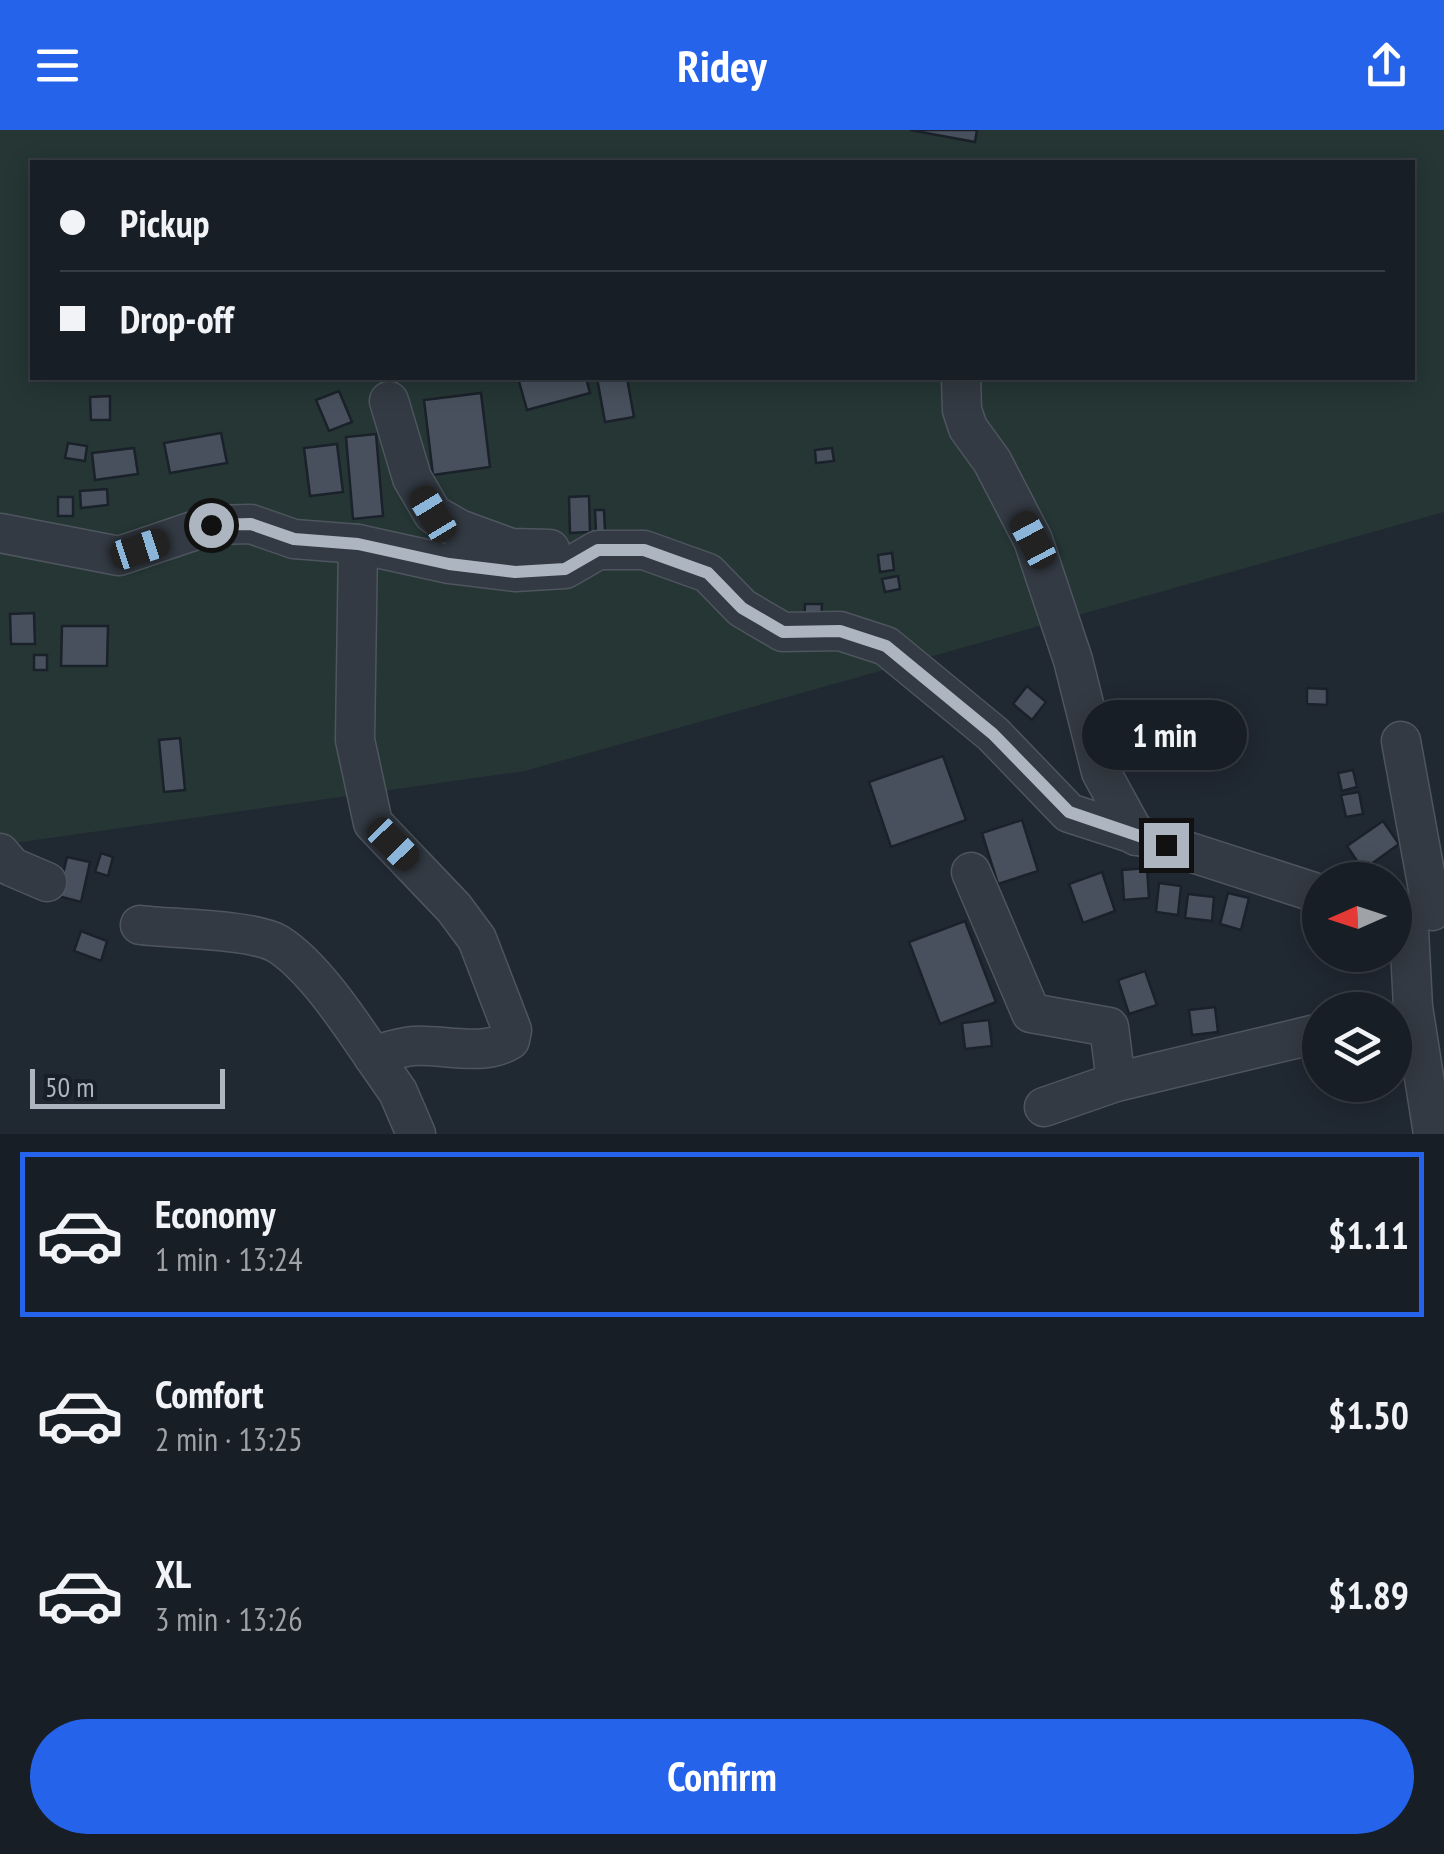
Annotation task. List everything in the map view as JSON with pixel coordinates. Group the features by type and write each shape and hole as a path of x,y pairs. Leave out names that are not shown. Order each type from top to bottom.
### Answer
{"street":[{"path":"961,380 962,410 968,428 992,462 1033,540 1073,660 1101,772 1136,836"},
{"path":"389,400 412,478 433,514 459,528 510,548 644,550 708,573 742,608 783,632 840,631 886,646 993,734 1069,812 1302,888"},
{"path":"0,533 119,556 211,525 251,524 294,539 358,544 449,564 515,572 565,569 598,550"},
{"path":"358,544 355,740 374,823 454,908 477,939 512,1030 510,1040 504,1044 475,1048 409,1046 373,1056"},
{"path":"1401,741 1420,919 1407,992"},
{"path":"0,853 12,867 47,882"},
{"path":"971,872 1031,1014 1109,1027 1116,1082"},
{"path":"140,926 258,937 278,944 347,1017 398,1092 416,1134"},
{"path":"1044,1107 1116,1082 1302,1038"},
{"path":"1412,1044 1433,1134"}],"shaded area":[{"path":"0,130 1444,130 1444,512 525,771 0,845"}],"building":[{"path":"910,130 977,130 975,142"},
{"path":"519,380 587,380 590,393 527,410"},
{"path":"597,380 627,380 634,417 605,422"},
{"path":"339,391 352,422 329,431 316,400"},
{"path":"481,393 490,467 433,475 424,400"},
{"path":"110,396 110,420 91,420 90,397"},
{"path":"221,433 227,463 170,473 164,443"},
{"path":"376,434 383,516 353,519 346,437"},
{"path":"68,443 87,446 85,461 65,458"},
{"path":"337,444 343,492 310,496 304,448"},
{"path":"134,448 138,474 95,480 92,453"},
{"path":"832,448 834,461 816,463 815,450"},
{"path":"107,489 108,505 81,508 80,491"},
{"path":"589,496 590,532 570,533 569,497"},
{"path":"58,497 73,497 73,516 58,516"},
{"path":"595,510 604,510 605,531 596,532"},
{"path":"892,553 894,570 880,572 878,555"},
{"path":"898,576 900,589 885,592 882,579"},
{"path":"805,604 822,604 821,624 804,623"},
{"path":"34,613 35,644 11,644 10,614"},
{"path":"62,626 108,626 107,666 61,666"},
{"path":"34,655 47,655 47,670 34,670"},
{"path":"1027,686 1046,702 1032,720 1013,704"},
{"path":"1307,688 1327,689 1327,705 1307,704"},
{"path":"180,738 185,790 164,792 159,740"},
{"path":"943,756 966,820 891,847 869,782"},
{"path":"1353,770 1357,787 1342,791 1338,773"},
{"path":"1359,792 1363,814 1346,817 1341,795"},
{"path":"1022,820 1038,871 998,884 982,833"},
{"path":"1383,821 1399,844 1374,862 1358,862 1347,846"},
{"path":"101,853 113,857 108,876 95,872"},
{"path":"67,857 90,862 81,902 58,896"},
{"path":"1147,868 1149,898 1124,900 1122,870"},
{"path":"1102,872 1115,911 1083,923 1069,884"},
{"path":"1159,883 1181,886 1178,915 1156,912"},
{"path":"1228,893 1249,898 1241,930 1220,924"},
{"path":"1188,894 1214,897 1212,921 1185,918"},
{"path":"965,921 996,1002 940,1024 909,942"},
{"path":"81,931 107,941 101,961 74,951"},
{"path":"1145,971 1157,1005 1129,1014 1118,980"},
{"path":"1215,1007 1218,1032 1192,1035 1189,1010"},
{"path":"989,1020 992,1046 965,1049 962,1023"}],"route":[{"path":"211,525 251,524 294,539 358,544 449,564 515,572 565,569 598,550 644,550 708,573 742,608 783,632 840,631 886,646 993,734 1069,812 1166,845"}]}
